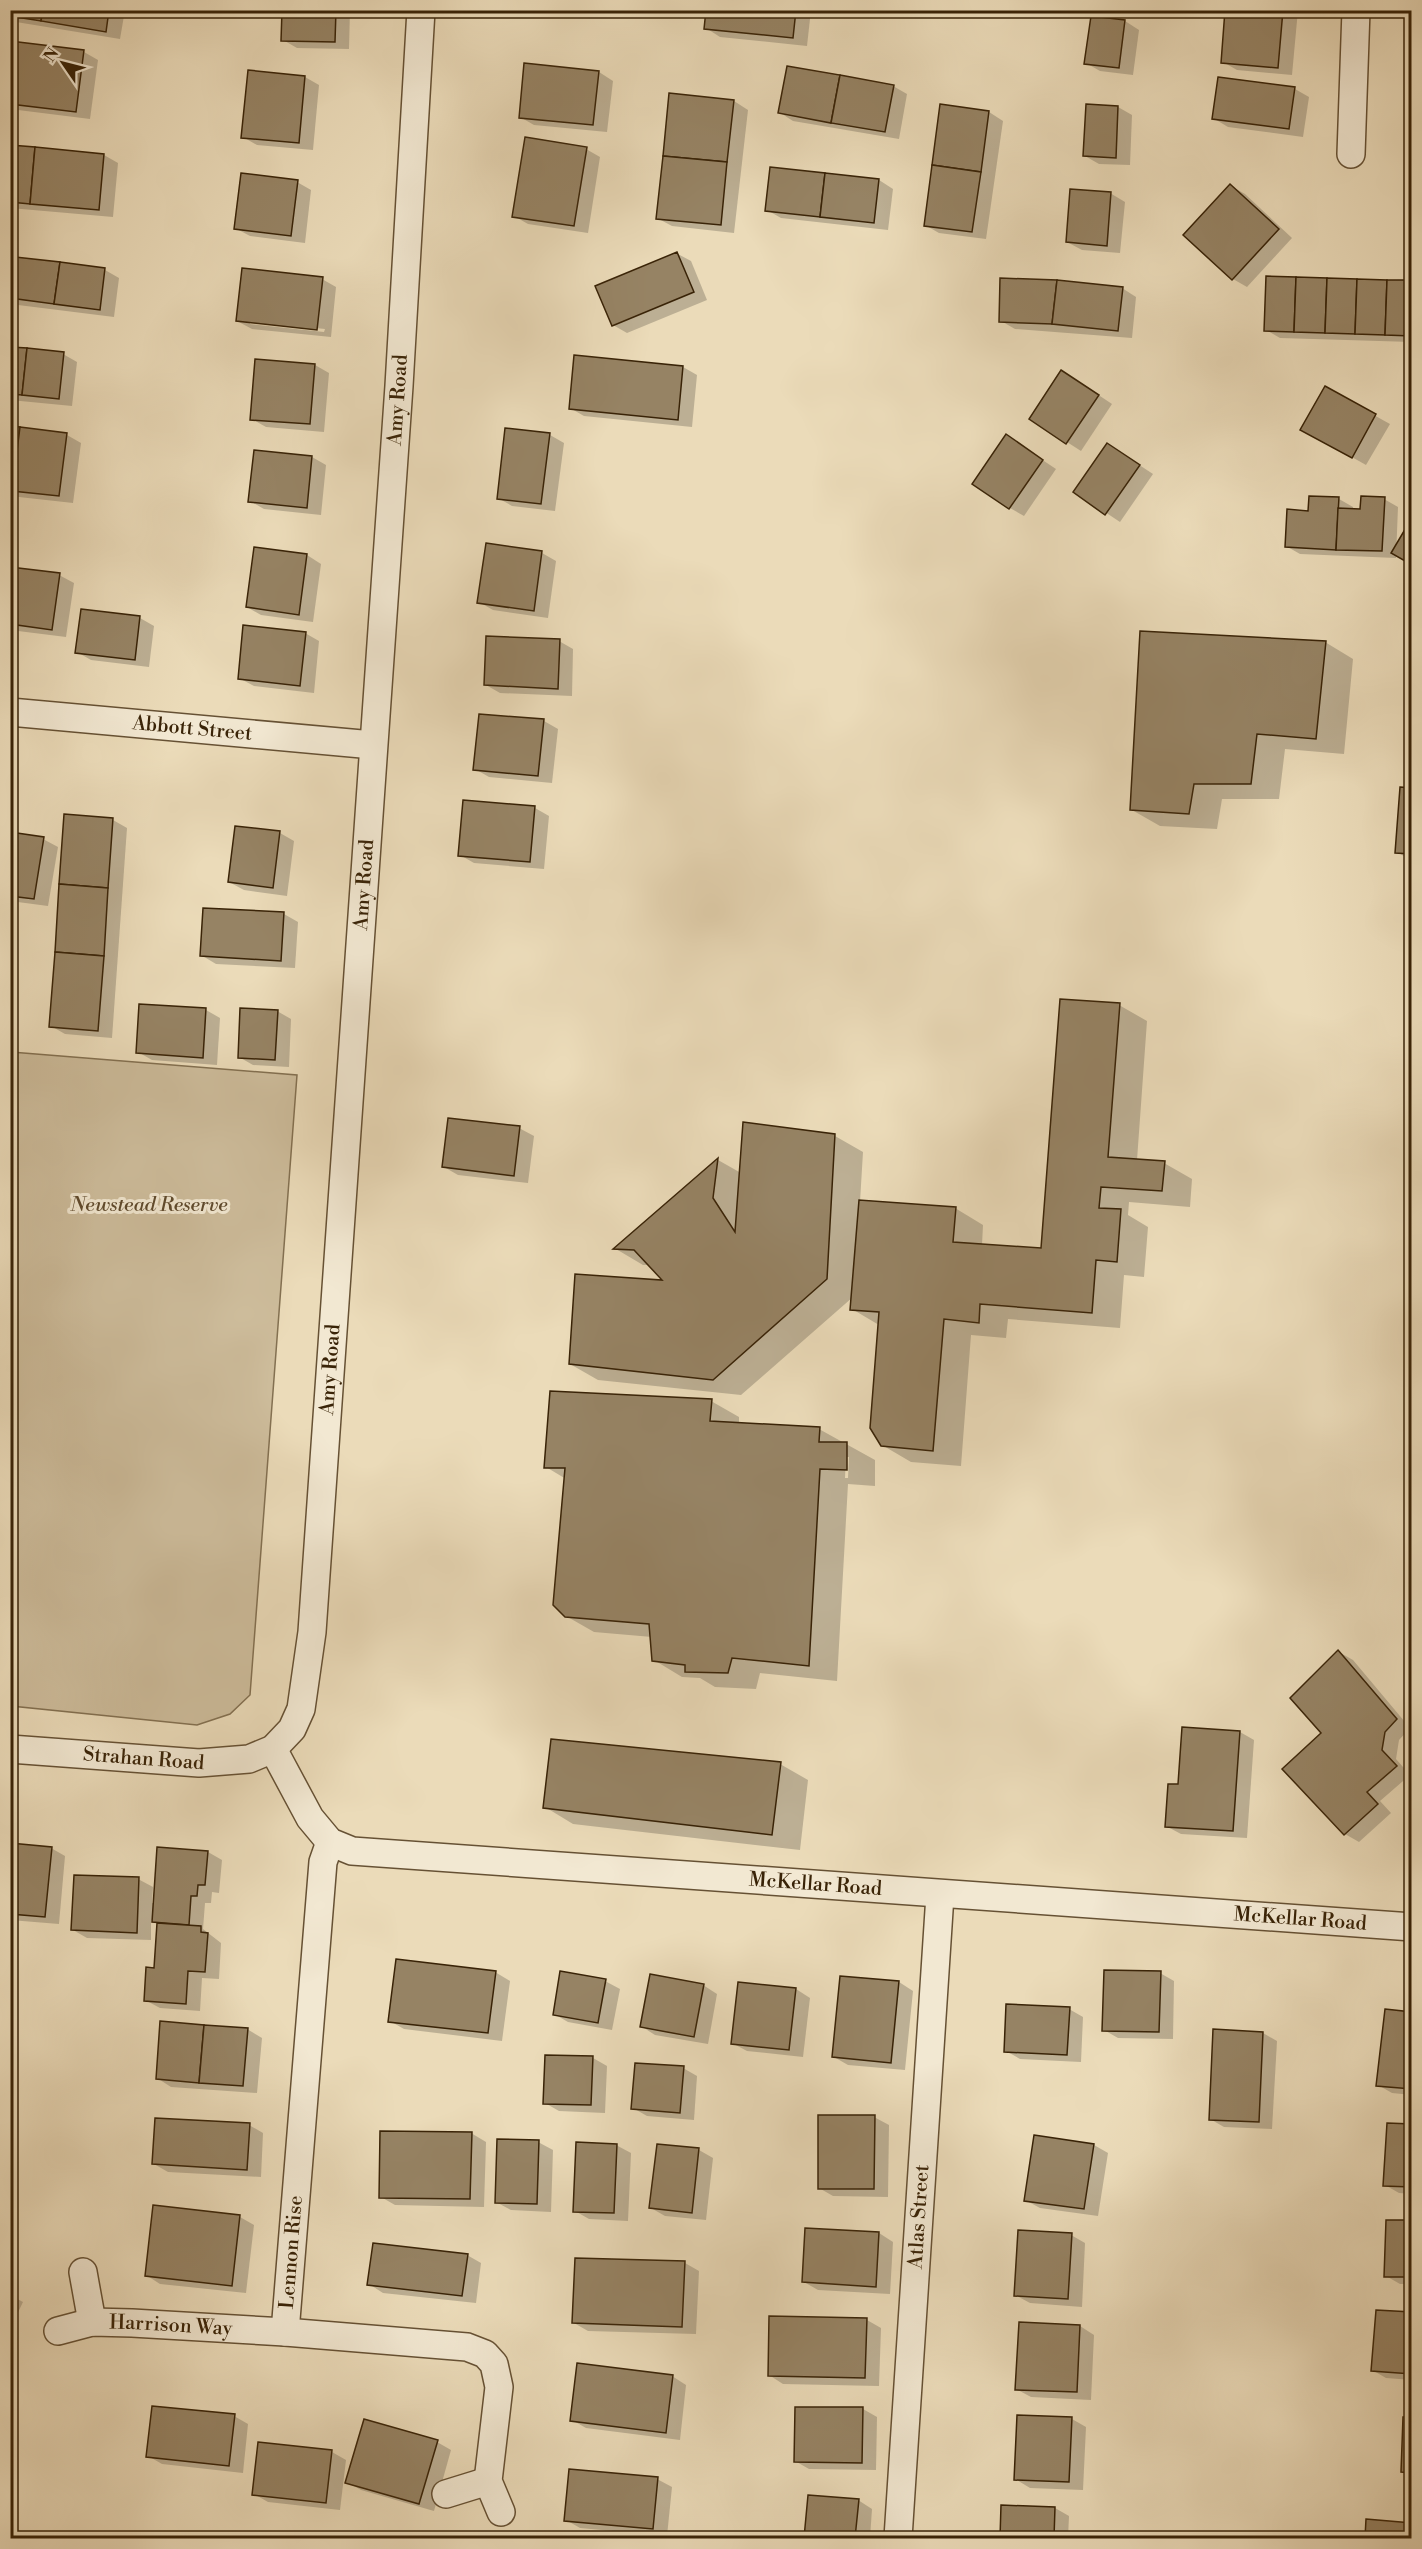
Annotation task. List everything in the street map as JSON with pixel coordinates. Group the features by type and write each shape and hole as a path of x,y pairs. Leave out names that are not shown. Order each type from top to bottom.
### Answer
{"street":[{"name":"Amy Road","path":"273,1749 292,1729 301,1709 312,1632 399,386 421,10"},
{"path":"1351,154 1356,10"},
{"name":"Abbott Street","path":"10,712 374,745"},
{"name":"Strahan Road","path":"10,1749 199,1763 249,1759 273,1749"},
{"path":"273,1749 310,1818 330,1842"},
{"name":"McKellar Road","path":"330,1842 352,1851 382,1854 1412,1927"},
{"name":"Lennon Rise","path":"330,1842 323,1862 285,2332 467,2347 485,2354 494,2364 499,2387 488,2481 501,2512"},
{"name":"Atlas Street","path":"898,2538 940,1894"},
{"path":"83,2272 92,2322"},
{"name":"Harrison Way","path":"58,2331 92,2322 285,2332"},
{"path":"446,2494 488,2481"}],"green space":[{"name":"Newstead Reserve","path":"11,1052 297,1075 250,1695 230,1714 197,1725 11,1706"}],"building":[{"path":"10,10 43,10 41,21 10,16"},
{"path":"43,10 109,10 106,32 41,21"},
{"path":"282,10 336,10 335,42 281,41"},
{"path":"706,10 796,10 793,38 704,29"},
{"path":"1225,10 1283,10 1278,68 1221,63"},
{"path":"1091,16 1125,20 1119,68 1084,64"},
{"path":"10,41 84,50 76,112 10,104"},
{"path":"524,63 599,71 593,125 519,118"},
{"path":"787,66 840,75 831,123 778,113"},
{"path":"248,70 305,76 299,143 241,138"},
{"path":"840,75 894,85 885,132 831,123"},
{"path":"1218,77 1295,87 1289,129 1212,119"},
{"path":"669,93 734,100 727,162 663,156"},
{"path":"940,104 989,111 981,172 932,165"},
{"path":"1086,104 1118,106 1116,158 1083,156"},
{"path":"525,137 587,147 574,226 512,217"},
{"path":"10,145 35,147 30,204 10,202"},
{"path":"35,147 104,154 99,210 30,204"},
{"path":"663,156 727,162 721,225 656,219"},
{"path":"932,165 981,172 972,232 924,226"},
{"path":"770,167 825,173 820,217 765,211"},
{"path":"241,173 298,180 291,236 234,229"},
{"path":"825,173 879,179 874,223 820,217"},
{"path":"1230,184 1279,229 1232,280 1183,235"},
{"path":"1070,189 1111,192 1107,246 1066,242"},
{"path":"677,252 694,292 612,326 595,286"},
{"path":"10,256 15,257 10,289"},
{"path":"15,257 60,262 54,304 10,298"},
{"path":"60,262 105,268 100,310 54,304"},
{"path":"242,268 323,277 317,330 236,321"},
{"path":"1266,276 1296,277 1294,332 1264,331"},
{"path":"1296,277 1327,278 1325,333 1294,332"},
{"path":"1000,278 1057,280 1052,324 999,322"},
{"path":"1327,278 1357,279 1355,334 1325,333"},
{"path":"1357,279 1387,280 1385,335 1355,334"},
{"path":"1057,280 1123,287 1118,331 1052,324"},
{"path":"1387,280 1412,280 1412,336 1385,335"},
{"path":"10,347 27,348 22,395 10,394"},
{"path":"27,348 64,352 59,399 22,395"},
{"path":"574,355 683,366 678,420 569,409"},
{"path":"255,359 315,364 310,424 250,420"},
{"path":"1061,370 1099,395 1066,444 1029,419"},
{"path":"1325,386 1376,414 1352,458 1300,430"},
{"path":"10,426 20,427 12,491 10,490"},
{"path":"20,427 67,433 59,496 12,491"},
{"path":"505,428 550,433 541,504 497,499"},
{"path":"1006,434 1043,460 1009,509 972,484"},
{"path":"1107,443 1140,465 1105,515 1073,492"},
{"path":"254,450 312,456 307,508 248,502"},
{"path":"1309,496 1339,497 1336,550 1285,547 1287,509 1308,511"},
{"path":"1361,496 1385,497 1382,551 1336,550 1338,508 1360,509"},
{"path":"1407,526 1412,528 1412,565 1391,553"},
{"path":"486,543 542,551 534,611 477,603"},
{"path":"254,547 307,554 299,615 246,607"},
{"path":"10,567 60,573 52,630 10,624"},
{"path":"81,609 140,616 135,660 75,653"},
{"path":"243,625 306,632 300,686 238,679"},
{"path":"1140,631 1326,641 1316,739 1257,734 1251,784 1194,784 1189,814 1130,810"},
{"path":"486,636 560,639 558,689 484,685"},
{"path":"479,714 544,719 538,776 473,770"},
{"path":"1400,787 1412,788 1412,854 1395,853"},
{"path":"463,800 535,806 530,862 458,856"},
{"path":"64,814 113,818 108,888 59,884"},
{"path":"235,826 280,831 273,888 228,882"},
{"path":"10,832 44,837 34,899 10,896"},
{"path":"59,884 108,888 104,956 55,952"},
{"path":"203,908 284,912 281,961 200,956"},
{"path":"55,952 104,956 98,1031 49,1027"},
{"path":"1060,999 1120,1003 1108,1157 1165,1161 1162,1191 1101,1187 1099,1208 1121,1209 1117,1262 1096,1260 1092,1313 980,1304 979,1323 944,1319 933,1451 881,1446 870,1428 879,1312 850,1310 859,1200 956,1207 953,1242 1041,1248"},
{"path":"139,1004 206,1008 203,1058 136,1053"},
{"path":"240,1008 278,1010 275,1060 238,1058"},
{"path":"448,1118 520,1126 514,1176 442,1167"},
{"path":"743,1122 835,1134 827,1279 713,1380 569,1364 575,1274 662,1280 634,1250 613,1249 718,1158 713,1198 735,1232"},
{"path":"550,1391 712,1399 710,1421 820,1427 819,1442 847,1442 847,1470 820,1469 809,1666 732,1658 728,1673 685,1672 685,1665 652,1661 649,1624 565,1617 553,1605 565,1468 544,1468"},
{"path":"1338,1650 1397,1719 1385,1732 1382,1750 1397,1766 1367,1792 1378,1804 1344,1835 1282,1769 1321,1733 1290,1698"},
{"path":"1182,1727 1240,1731 1233,1831 1165,1827 1168,1784 1178,1784"},
{"path":"551,1739 781,1762 772,1835 543,1808"},
{"path":"10,1843 52,1847 45,1917 10,1914"},
{"path":"157,1847 208,1851 205,1885 198,1885 197,1896 191,1896 189,1925 152,1922"},
{"path":"74,1875 139,1877 137,1933 71,1930"},
{"path":"157,1923 201,1926 201,1932 208,1933 205,1972 188,1971 186,2004 144,2001 146,1967 154,1968"},
{"path":"396,1959 496,1971 488,2033 388,2022"},
{"path":"1104,1970 1161,1971 1159,2032 1102,2031"},
{"path":"560,1971 606,1979 598,2023 553,2015"},
{"path":"650,1974 704,1984 694,2037 640,2027"},
{"path":"840,1976 899,1981 891,2063 832,2057"},
{"path":"738,1982 796,1988 789,2050 731,2044"},
{"path":"1006,2004 1070,2007 1067,2055 1004,2052"},
{"path":"1385,2009 1412,2012 1412,2089 1376,2086"},
{"path":"160,2021 204,2025 199,2083 156,2079"},
{"path":"204,2025 248,2028 243,2086 199,2083"},
{"path":"1213,2029 1263,2032 1259,2122 1209,2120"},
{"path":"545,2055 593,2056 591,2105 543,2104"},
{"path":"635,2063 684,2066 680,2113 631,2109"},
{"path":"818,2115 875,2115 874,2189 818,2189"},
{"path":"155,2118 250,2123 247,2170 152,2164"},
{"path":"1387,2123 1412,2124 1412,2187 1383,2186"},
{"path":"380,2131 472,2132 470,2199 379,2198"},
{"path":"1034,2135 1094,2144 1084,2209 1024,2201"},
{"path":"497,2139 539,2140 537,2204 495,2203"},
{"path":"576,2142 617,2144 614,2213 573,2212"},
{"path":"657,2144 699,2148 692,2213 649,2208"},
{"path":"153,2205 240,2215 232,2286 145,2276"},
{"path":"1386,2220 1412,2220 1412,2277 1384,2277"},
{"path":"805,2228 879,2232 876,2287 802,2282"},
{"path":"1018,2230 1072,2233 1068,2299 1014,2296"},
{"path":"373,2243 468,2254 462,2296 367,2285"},
{"path":"575,2258 685,2261 682,2327 572,2323"},
{"path":"1376,2310 1412,2312 1412,2374 1371,2371"},
{"path":"769,2316 867,2318 865,2378 768,2376"},
{"path":"1019,2322 1080,2325 1077,2392 1015,2390"},
{"path":"577,2363 673,2375 666,2433 570,2421"},
{"path":"152,2406 235,2414 229,2466 146,2457"},
{"path":"795,2407 863,2407 862,2463 794,2462"},
{"path":"1017,2415 1072,2417 1069,2482 1014,2480"},
{"path":"1403,2417 1412,2417 1412,2473 1401,2472"},
{"path":"364,2419 438,2440 419,2504 345,2483"},
{"path":"258,2442 332,2450 326,2503 252,2495"},
{"path":"569,2469 658,2477 653,2529 564,2521"},
{"path":"808,2495 859,2499 855,2538 804,2538"},
{"path":"1001,2505 1055,2507 1054,2538 1000,2538"},
{"path":"1366,2519 1412,2523 1412,2538 1365,2538"}]}
